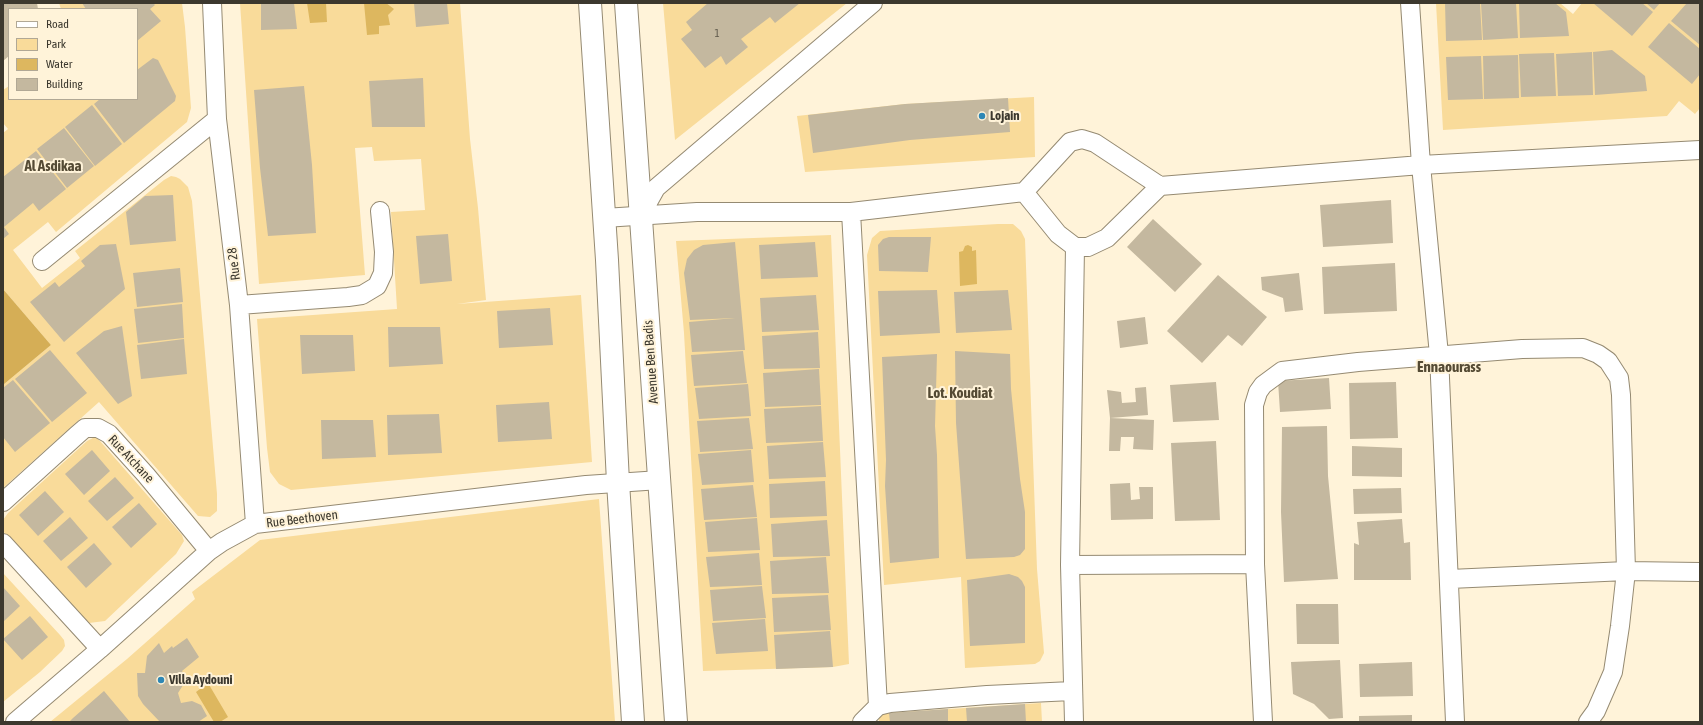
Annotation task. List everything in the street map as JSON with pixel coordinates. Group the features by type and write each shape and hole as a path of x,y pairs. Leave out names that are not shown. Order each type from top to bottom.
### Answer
{"main road":[{"path":"590,3 633,722"},
{"name":"Avenue Ben Badis","path":"626,3 676,722"}],"street":[{"name":"Rue 28","path":"212,3 217,119 239,305 256,524"},
{"path":"641,215 656,188 873,3"},
{"path":"1410,3 1421,165 1439,355 1450,579 1455,722"},
{"path":"42,261 217,119"},
{"path":"604,218 697,212 851,212 1024,192 1070,142 1082,139 1095,143 1160,186 1421,165 1700,150"},
{"path":"1024,192 1058,234 1075,247 1088,247 1107,238 1160,186"},
{"path":"239,305 348,297 362,295 377,286 383,273 384,259 380,211"},
{"path":"851,212 878,706"},
{"path":"1074,722 1072,691 1070,565 1075,247"},
{"path":"1263,722 1255,564 1254,405 1258,392 1263,385 1282,371 1358,362 1522,349 1583,348 1598,354 1608,361 1619,378 1621,396 1626,571 1613,672 1596,711 1588,722"},
{"name":"Rue Atchane","path":"3,502 76,435 85,428 98,428 109,434 146,475 209,551"},
{"name":"Rue Beethoven","path":"15,722 100,649 209,551 222,542 256,524 586,485 660,480"},
{"path":"3,543 100,649"},
{"path":"1070,565 1255,564"},
{"path":"1450,579 1626,571 1700,572"},
{"path":"862,722 878,706 987,695 1072,691"}],"green space":[{"path":"59,3 182,3 191,108 187,122 56,232 48,222 13,250 42,288 80,258 75,251 164,180 171,176 176,177 188,187 192,201 217,494 217,511 210,517 198,516 99,402 3,488 3,385 51,345 3,289 3,133 8,129 3,123 3,90 8,87 8,100 138,100 138,8 61,8"},
{"path":"240,3 460,3 470,139 486,300 457,304 581,295 592,462 291,490 279,484 270,472 257,319 397,309 391,212 425,210 421,159 374,161 372,147 355,148 365,275 259,284"},
{"path":"663,3 847,3 675,140"},
{"path":"1436,3 1560,3 1573,14 1582,3 1700,3 1700,108 1695,114 1679,101 1667,116 1443,130"},
{"path":"1034,97 1035,157 805,172 797,116 905,104"},
{"path":"1013,224 1021,231 1025,239 1037,569 1044,653 1040,661 1035,664 965,668 961,577 884,585 867,255 872,238 880,231"},
{"path":"831,235 849,664 833,667 703,671 684,333 676,241"},
{"path":"97,438 100,441 182,535 184,541 176,554 105,621 89,623 83,620 3,531 3,520 8,513 87,441"},
{"path":"599,499 615,722 50,722 127,659 195,599 192,592 260,540"},
{"path":"3,573 60,635 64,640 65,646 62,651 40,672 3,702"},
{"path":"1041,703 1042,722 879,722 879,712 889,713"}],"shaded area":[{"path":"3,289 51,345 3,385"}],"water":[{"path":"307,3 326,3 327,22 310,23"},
{"path":"364,3 386,3 394,9 388,15 390,25 379,26 379,34 367,35"},
{"path":"968,245 972,247 972,251 976,250 977,284 960,286 959,252 963,251 965,246"},
{"path":"208,683 228,717 220,722 214,722 196,692"}],"building":[{"path":"3,3 37,3 38,8 8,8 8,57 3,61"},
{"path":"82,3 153,3 155,5 150,9 161,21 138,40 138,8 85,8"},
{"path":"261,3 294,3 297,29 261,30"},
{"path":"414,3 447,3 449,24 416,27"},
{"path":"708,3 800,3 775,23 770,17 741,39 748,47 726,65 721,56 705,68 681,39 692,30 686,22"},
{"path":"1445,3 1480,3 1482,40 1446,41"},
{"path":"1481,3 1516,3 1518,38 1483,40"},
{"path":"1519,3 1555,3 1566,12 1569,36 1520,38"},
{"path":"1593,3 1642,3 1653,12 1632,36"},
{"path":"1646,3 1660,3 1654,10"},
{"path":"1687,3 1700,3 1700,45 1671,21"},
{"path":"1669,23 1700,49 1700,74 1692,84 1648,47"},
{"path":"1612,50 1645,76 1647,91 1595,95 1593,52"},
{"path":"1592,52 1593,95 1558,96 1556,54"},
{"path":"1554,53 1556,96 1521,97 1519,54"},
{"path":"1518,55 1519,98 1484,99 1483,56"},
{"path":"1481,56 1483,99 1448,100 1446,57"},
{"path":"153,58 158,60 176,96 175,101 124,143 94,104 99,100 138,100 138,69"},
{"path":"423,78 425,127 372,127 369,81"},
{"path":"304,86 312,165 316,233 268,236 260,168 254,90"},
{"path":"1008,98 1010,132 910,140 813,153 808,115 905,104"},
{"path":"92,105 122,144 95,166 65,127"},
{"path":"64,128 94,166 67,188 37,149"},
{"path":"36,151 66,189 39,211 33,203 4,227 9,234 3,239 3,177"},
{"path":"173,195 176,241 130,245 126,212 145,196"},
{"path":"1391,200 1393,243 1323,247 1320,205"},
{"path":"1153,219 1202,264 1175,292 1127,247"},
{"path":"448,234 452,281 420,284 416,236"},
{"path":"889,237 931,237 928,272 879,271 878,245 883,239"},
{"path":"735,242 745,350 692,352 689,322 735,318 690,320 684,273 687,259 694,250 703,245"},
{"path":"815,242 818,277 761,279 759,245"},
{"path":"116,244 125,289 64,342 30,302 55,282 59,287 85,266 81,261 100,245"},
{"path":"1395,263 1397,311 1324,314 1322,267"},
{"path":"180,268 183,302 137,307 133,273"},
{"path":"1299,273 1303,310 1285,312 1283,298 1262,290 1261,277"},
{"path":"1218,275 1267,317 1242,346 1228,335 1202,363 1167,331"},
{"path":"937,290 940,333 880,336 878,291"},
{"path":"1008,290 1012,330 956,333 954,292"},
{"path":"816,295 819,330 762,332 760,298"},
{"path":"182,304 184,338 138,343 134,309"},
{"path":"550,308 553,345 499,348 497,311"},
{"path":"1145,317 1148,344 1120,348 1117,321"},
{"path":"122,326 132,396 118,404 76,353 104,331"},
{"path":"388,327 440,327 443,364 389,367"},
{"path":"818,332 820,368 764,369 762,336"},
{"path":"300,335 353,335 355,371 302,374"},
{"path":"184,339 187,374 141,379 137,345"},
{"path":"50,350 87,393 52,422 15,379"},
{"path":"743,351 747,383 694,386 691,355"},
{"path":"955,351 1010,354 1011,389 1020,479 1025,512 1025,549 1020,555 1014,557 966,559 956,423"},
{"path":"937,354 935,426 939,558 890,563 885,486 886,460 882,357"},
{"path":"819,369 821,405 765,407 763,373"},
{"path":"1329,378 1331,409 1280,412 1278,381"},
{"path":"13,380 50,423 15,452 3,437 3,388"},
{"path":"1216,382 1219,420 1173,422 1170,385"},
{"path":"1396,382 1398,438 1350,439 1349,383"},
{"path":"748,384 751,416 699,419 695,388"},
{"path":"1146,387 1148,415 1110,418 1107,390 1121,392 1122,403 1136,402 1135,388"},
{"path":"549,402 552,439 498,442 496,405"},
{"path":"821,406 823,441 766,443 764,409"},
{"path":"439,414 442,453 388,455 387,415"},
{"path":"749,418 753,449 700,452 697,421"},
{"path":"1110,418 1154,420 1153,450 1133,449 1134,437 1121,437 1120,451 1109,451"},
{"path":"321,420 373,420 376,457 322,459"},
{"path":"1327,426 1328,476 1338,579 1284,582 1281,512 1282,427"},
{"path":"1216,441 1220,520 1175,521 1171,443"},
{"path":"823,442 826,477 769,479 767,446"},
{"path":"1352,446 1402,448 1402,477 1352,476"},
{"path":"92,450 110,471 84,495 65,474"},
{"path":"751,450 754,482 702,485 698,454"},
{"path":"115,477 134,498 107,521 88,501"},
{"path":"825,481 827,516 770,518 769,484"},
{"path":"1130,483 1131,500 1140,499 1139,487 1153,487 1153,519 1111,520 1110,484"},
{"path":"753,485 757,517 704,520 701,489"},
{"path":"1401,488 1402,513 1354,514 1353,489"},
{"path":"45,491 64,512 38,536 19,515"},
{"path":"139,503 157,524 131,548 112,527"},
{"path":"70,517 88,538 61,561 43,541"},
{"path":"757,518 760,550 708,552 705,522"},
{"path":"1402,519 1404,543 1410,542 1411,580 1354,580 1354,543 1359,545 1357,522"},
{"path":"827,520 830,556 773,557 771,524"},
{"path":"94,543 112,564 86,588 67,567"},
{"path":"759,553 762,585 710,587 706,557"},
{"path":"826,557 829,593 772,594 770,561"},
{"path":"1009,574 1018,577 1025,587 1025,643 970,646 967,580"},
{"path":"762,586 766,618 713,621 710,590"},
{"path":"3,587 20,606 3,622"},
{"path":"828,595 831,630 774,632 772,598"},
{"path":"1296,604 1338,604 1339,644 1297,644"},
{"path":"30,616 48,637 22,660 3,639"},
{"path":"765,619 768,651 716,654 712,623"},
{"path":"830,631 833,667 776,669 774,635"},
{"name":"Villa Aydouni","path":"187,638 199,657 182,671 185,682 178,693 181,703 192,701 201,705 207,716 198,722 160,722 143,704 138,696 137,673 145,673 147,656 159,643 164,653 172,646 173,648"},
{"path":"1340,660 1343,718 1329,719 1314,704 1293,694 1291,662"},
{"path":"1412,662 1413,696 1360,697 1359,664"},
{"path":"104,691 130,722 69,722 73,718"},
{"path":"1025,704 1026,722 967,722 966,708"},
{"path":"948,709 948,722 890,722 889,713"},
{"path":"1412,715 1412,722 1359,722 1359,716"}],"place":[{"name":"Lojain","path":"982,116"},
{"name":"Villa Aydouni","path":"161,680"}],"district":[{"name":"Al Asdikaa","path":"53,166"},
{"name":"Ennaourass","path":"1449,367"},
{"name":"Lot. Koudiat","path":"960,393"}]}
